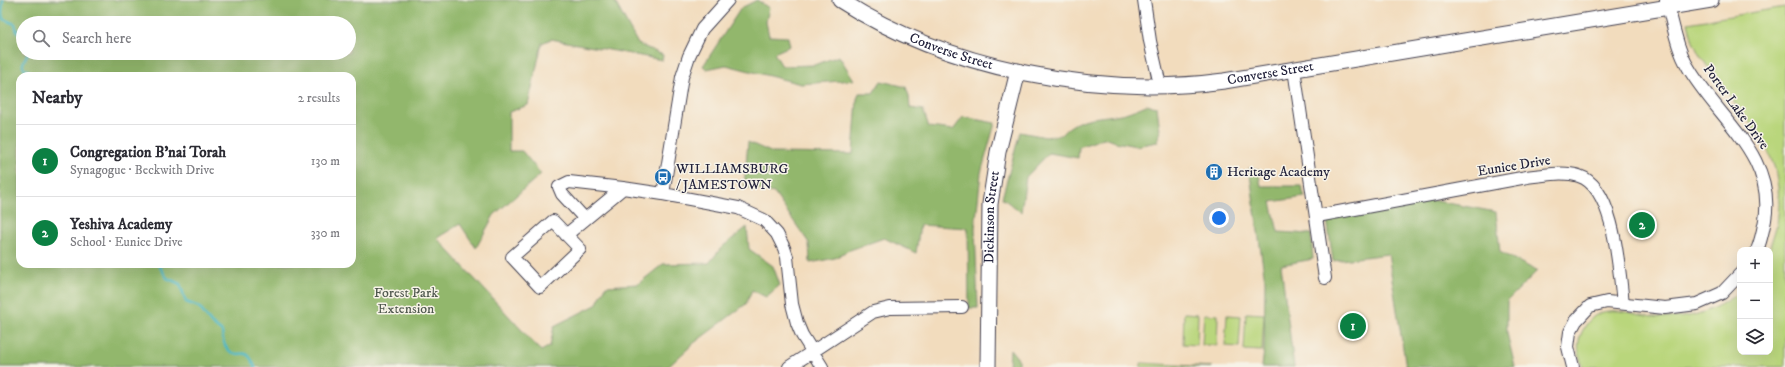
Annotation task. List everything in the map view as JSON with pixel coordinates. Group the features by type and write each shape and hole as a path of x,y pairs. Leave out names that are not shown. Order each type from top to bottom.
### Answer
{"main road":[{"name":"Converse Street","path":"840,0 879,22 925,44 957,55 1043,76 1084,81 1160,86 1211,82 1668,4 1711,0"},
{"name":"Dickinson Street","path":"988,367 990,204 998,152 1018,71"}],"street":[{"path":"663,194 682,77 686,62 702,29 728,0"},
{"path":"1144,0 1150,41 1160,86"},
{"name":"Porter Lake Drive","path":"1668,4 1679,47 1689,68 1711,101 1746,142 1758,163 1763,178 1766,206 1762,234 1758,247"},
{"path":"1294,69 1325,278"},
{"name":"Eunice Drive","path":"1316,216 1527,177 1560,174 1580,176 1600,192 1607,209 1623,303"},
{"path":"585,219 562,194 559,187 569,182 663,194 738,208 759,218 771,226 782,243 787,257 792,304 796,323 822,367"},
{"path":"566,235 623,188"},
{"path":"553,221 566,235 580,249 540,287 512,257 553,221"},
{"path":"1573,367 1568,347 1572,328 1581,314 1596,303 1623,303 1665,308 1697,304 1722,293 1737,277"},
{"path":"789,367 865,316 880,310 890,308 962,307"}],"green space":[{"name":"Forest Park Extension","path":"0,0 618,0 615,2 638,44 663,55 662,60 551,39 542,43 528,105 509,112 509,151 522,151 541,174 494,215 476,248 460,224 437,238 541,351 550,346 554,326 596,305 606,286 638,284 663,264 709,263 722,247 747,227 749,249 773,266 780,285 766,297 752,290 746,304 694,343 668,367 0,367"},
{"path":"757,0 769,8 766,22 769,36 788,37 790,46 774,53 782,66 814,65 839,56 854,80 801,84 726,65 707,69 703,66 741,8"},
{"path":"1785,7 1785,367 1583,367 1578,350 1580,336 1588,322 1594,316 1602,312 1618,311 1669,318 1691,316 1713,308 1727,301 1737,293 1737,355 1773,355 1773,247 1770,247 1777,224 1779,205 1775,169 1768,151 1759,135 1700,56 1693,42 1688,23"},
{"path":"881,81 906,87 909,96 910,108 923,110 929,127 953,130 963,117 995,123 981,173 975,228 978,308 969,308 968,228 920,225 916,253 884,238 847,251 835,258 810,263 809,243 774,193 744,187 748,142 773,153 853,154 857,99 859,93 873,93"},
{"path":"1146,105 1157,107 1160,131 1157,142 1136,146 1104,138 1079,147 1078,158 1049,153 1026,177 1021,212 1002,198 1020,132 1046,137 1061,135 1068,128 1083,120 1125,113"},
{"path":"1249,168 1258,170 1261,186 1301,186 1305,197 1271,202 1278,232 1311,234 1313,259 1281,265 1294,367 1262,367 1264,350 1265,281"},
{"path":"1431,200 1496,212 1500,252 1537,271 1507,301 1507,333 1515,367 1406,367 1388,254 1333,261 1327,219"},
{"path":"1184,313 1198,314 1197,345 1183,344"},
{"path":"1246,313 1264,314 1262,351 1244,350"},
{"path":"1204,314 1218,315 1217,345 1202,345"},
{"path":"1227,315 1241,316 1239,347 1225,346"},
{"path":"1010,349 1019,360 1019,367 1009,367"},
{"path":"1141,363 1212,367 1141,367"}],"waterway":[{"path":"3,0 3,19 15,24 16,28"},
{"path":"24,60 23,66 30,72"},
{"path":"161,268 167,278 180,284 186,302 199,307 211,323 222,332 227,349 233,353 248,355 255,367"}],"place":[{"name":"Heritage Academy","path":"1214,172"},
{"name":"WILLIAMSBURG / JAMESTOWN","path":"663,177"},
{"name":"Yeshiva Academy","path":"1642,225"},
{"name":"Congregation B'nai Torah","path":"1353,326"}]}
